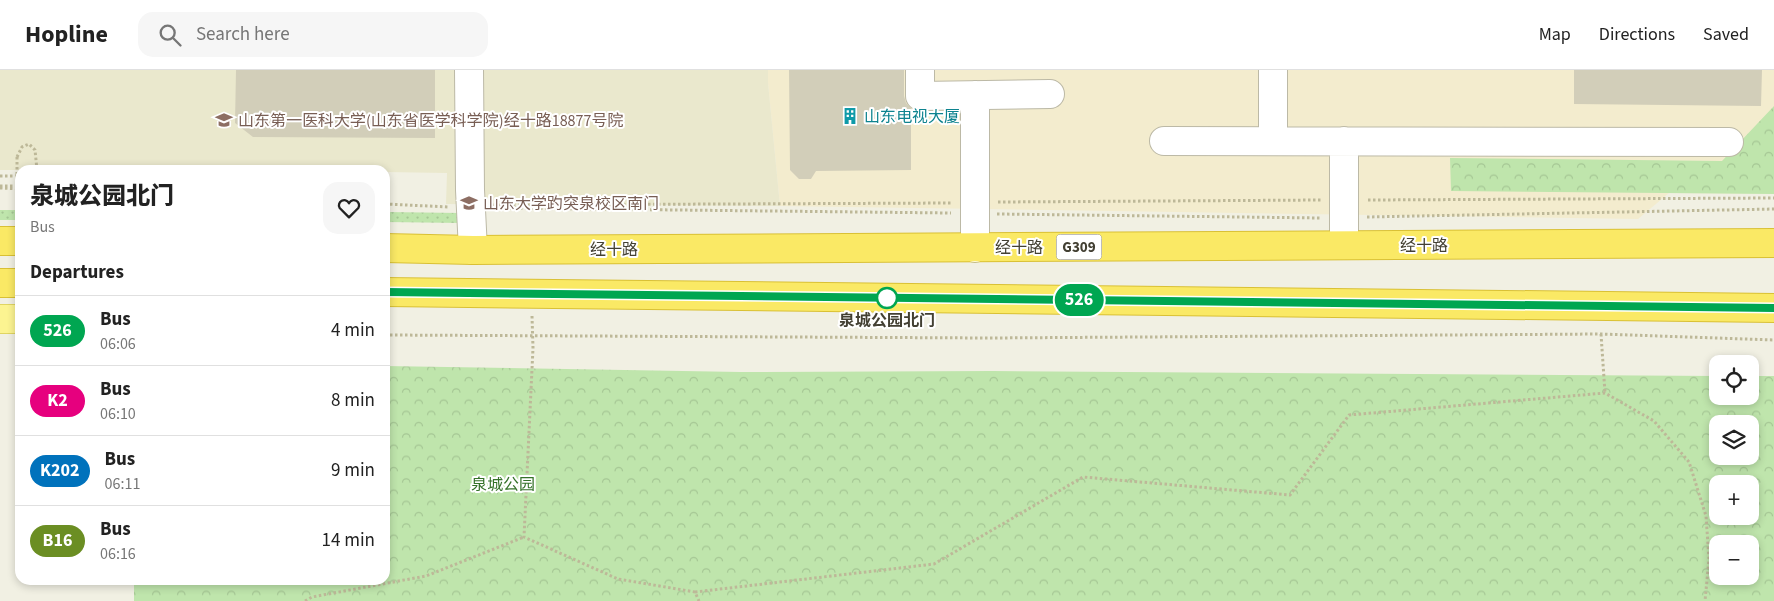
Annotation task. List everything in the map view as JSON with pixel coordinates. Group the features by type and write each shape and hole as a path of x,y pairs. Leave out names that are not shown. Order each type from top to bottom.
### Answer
{"highway":[{"path":"0,241 15,241"},
{"name":"经十路","path":"390,248 473,250 1774,243"},
{"path":"0,283 15,283"},
{"path":"390,292 1774,308"}],"main road":[{"path":"0,319 15,319"}],"lane":[{"path":"469,70 473,250"},
{"path":"920,70 920,96 1050,94"},
{"path":"1273,70 1273,141"},
{"path":"975,95 975,248"},
{"path":"1164,141 1729,142"},
{"path":"1344,141 1344,246"}],"path":[{"path":"17,165 17,157 22,146 29,144 35,150 36,165"},
{"path":"0,176 15,176"},
{"path":"0,187 15,188"},
{"path":"471,207 1344,209 1774,198"},
{"path":"390,204 471,207 1774,210"},
{"path":"524,537 533,336 532,294"},
{"path":"1599,306 1605,393"},
{"path":"390,335 1008,338 1601,334 1774,340"},
{"path":"390,583 426,576 524,537 618,579 695,592 934,564 1083,477 1290,495 1349,415 1605,393 1654,421 1689,462 1706,516 1709,559 1706,601"},
{"path":"305,601 312,597 377,585"},
{"path":"695,592 700,601"}],"shaded area":[{"path":"0,70 768,70 780,206 446,204 447,173 390,172 390,165 15,165 15,170 0,170"},
{"path":"768,70 1774,70 1774,194 1669,193 1638,219 780,206"}],"green space":[{"path":"1774,106 1774,194 1451,191 1450,158 1722,161"},
{"path":"0,210 15,210 15,220 0,220"},
{"path":"390,212 461,213 461,223 390,222"},
{"name":"泉城公园","path":"390,366 741,372 992,371 1709,376 1709,405 1759,405 1759,376 1774,376 1774,601 134,601 134,585 390,585"}],"building":[{"path":"236,70 435,70 435,138 253,137 235,123"},
{"name":"山东电视大厦","path":"789,70 904,70 904,96 906,103 911,108 911,170 816,171 811,179 799,179 790,170"},
{"path":"1574,70 1762,70 1761,106 1574,104"}],"bus line":[{"name":"526","path":"390,292 1774,308"}],"place":[{"name":"山东电视大厦","path":"850,116"},
{"name":"山东第一医科大学(山东省医学科学院)经十路18877号院","path":"224,120"},
{"name":"山东大学趵突泉校区南门","path":"469,203"},
{"name":"泉城公园北门","path":"887,298"}]}
